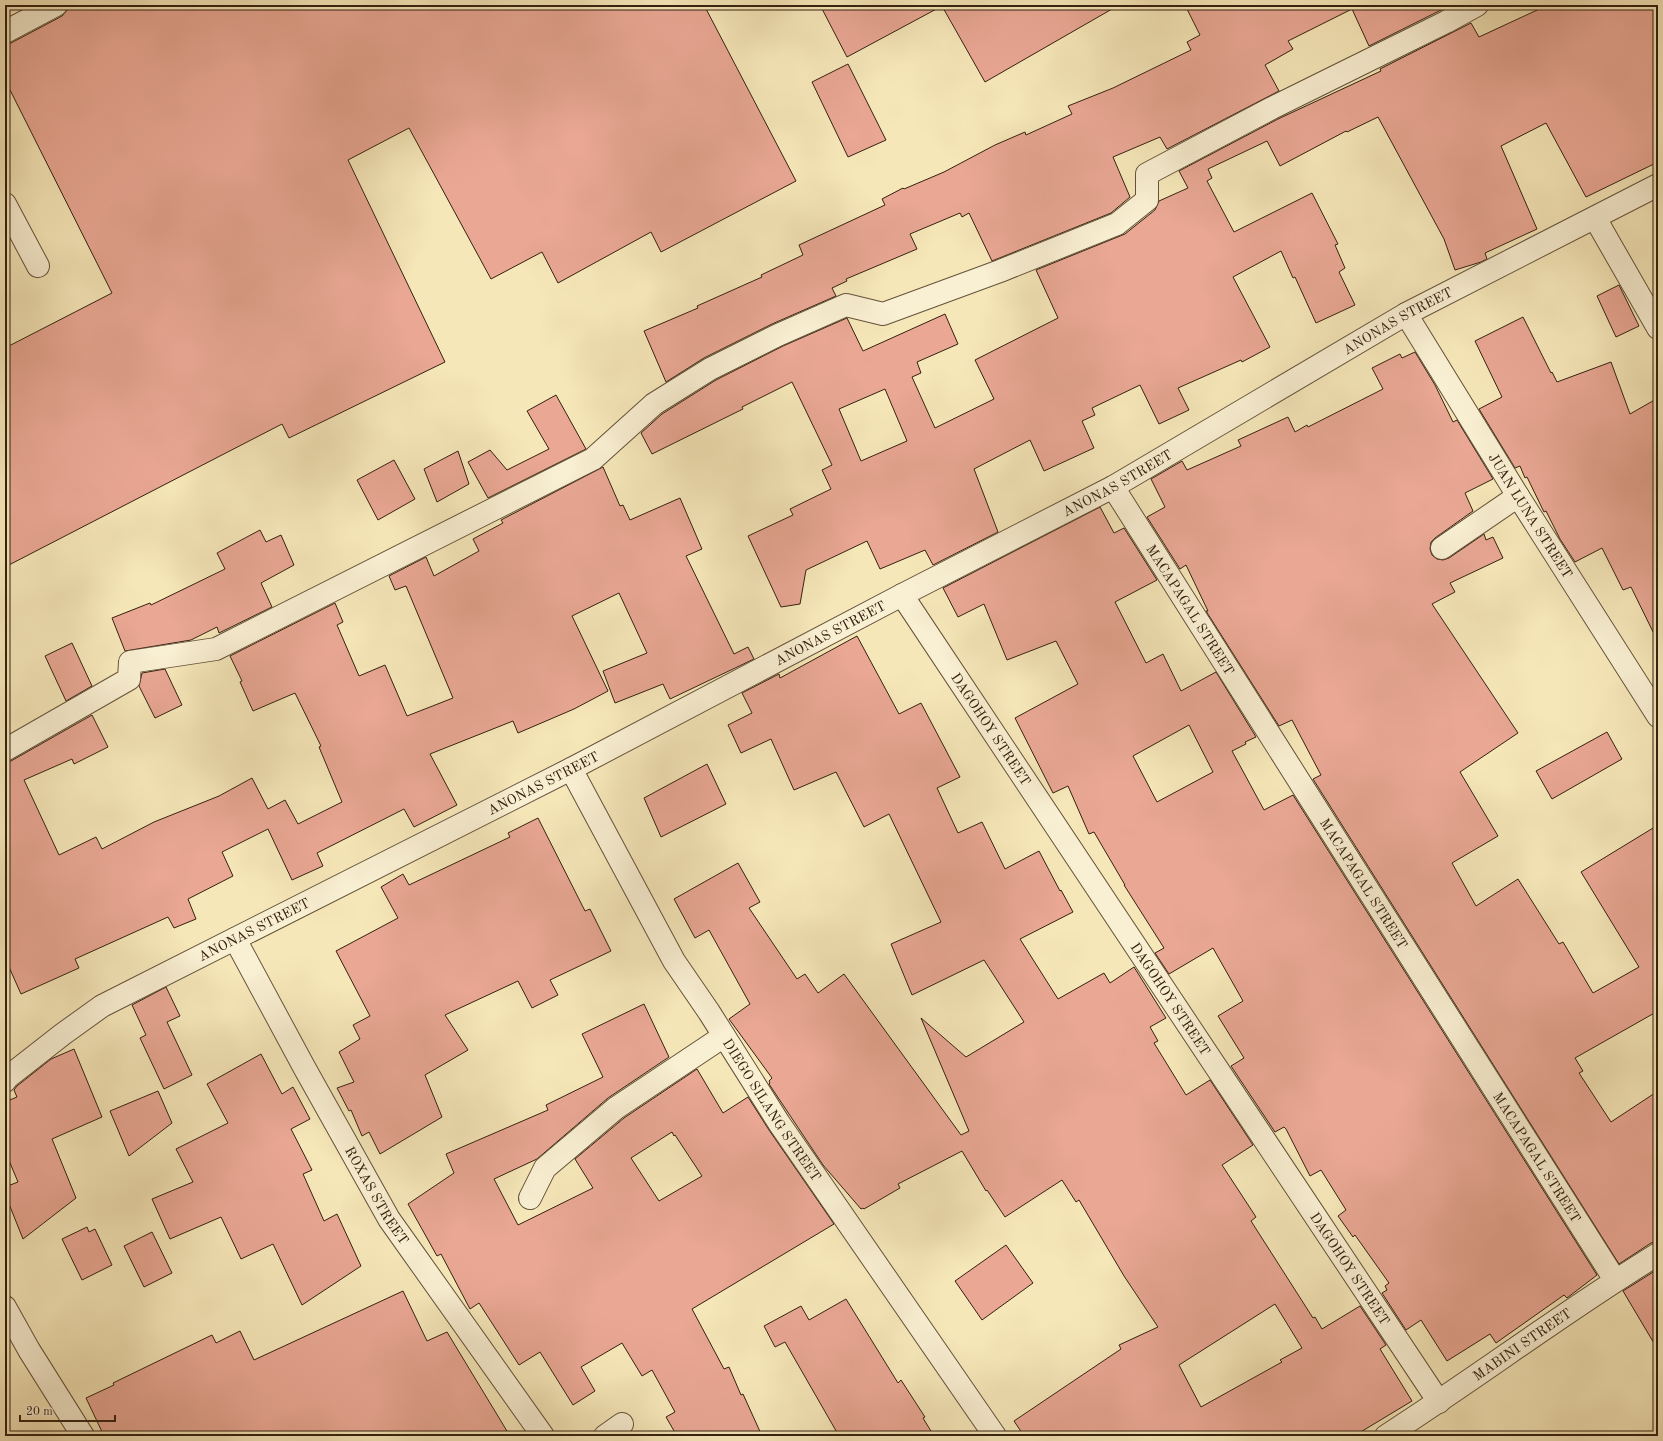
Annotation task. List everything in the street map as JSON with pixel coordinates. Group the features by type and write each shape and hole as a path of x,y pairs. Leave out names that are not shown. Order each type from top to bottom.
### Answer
{"street":[{"path":"5,32 56,5"},
{"path":"5,750 129,679 130,662 216,649 593,459 654,404 710,369 778,335 846,305 882,314 1000,271 1117,224 1147,200 1147,174 1272,108 1446,22 1477,5"},
{"name":"ANONAS STREET","path":"5,1082 8,1077 102,1006 571,770 902,595 1113,487 1406,314 1658,185"},
{"path":"5,204 38,266"},
{"path":"1595,218 1658,328"},
{"name":"JUAN LUNA STREET","path":"1406,314 1518,496 1658,716"},
{"name":"MACAPAGAL STREET","path":"1113,487 1615,1280"},
{"path":"1442,548 1518,496"},
{"name":"DAGOHOY STREET","path":"902,595 1439,1402"},
{"name":"DIEGO SILANG STREET","path":"571,770 674,961 779,1123 995,1436"},
{"name":"ROXAS STREET","path":"235,939 304,1067 390,1219 543,1436"},
{"path":"530,1198 545,1168 616,1108 724,1036"},
{"name":"MABINI STREET","path":"1386,1436 1439,1402 1615,1280 1658,1254"},
{"path":"5,1307 29,1350 83,1436"}],"building":[{"path":"77,5 704,5 796,181 661,252 651,232 558,283 542,252 491,279 409,128 348,160 445,362 289,438 282,424 5,567 5,348 112,293 5,80 5,44 11,43 62,16 67,10"},
{"path":"820,5 1119,5 985,82 942,6 847,57"},
{"path":"1185,5 1451,5 1369,46 1352,9 1288,41 1293,49 1265,65 1279,91 1167,149 1160,137 1113,157 1130,197 1111,213 992,261 969,213 962,217 960,213 910,234 917,249 846,279 847,281 832,288 836,296 772,324 704,358 666,382 644,331 698,308 697,306 762,277 761,275 803,255 799,245 885,205 882,199 903,188 904,189 944,172 995,145 1025,132 1026,135 1072,114 1068,106 1113,88 1191,50 1187,42 1200,35"},
{"path":"1548,5 1658,5 1658,162 1586,197 1546,123 1501,146 1537,229 1485,253 1487,259 1481,262 1455,270 1444,239 1378,117 1347,132 1346,131 1280,166 1267,141 1208,169 1212,178 1207,181 1234,232 1312,193 1338,244 1335,245 1345,268 1339,272 1355,305 1316,323 1295,277 1293,278 1281,251 1233,277 1270,347 1242,362 1241,360 1178,388 1189,410 1159,424 1140,385 1092,408 1095,415 1082,421 1094,448 1044,471 1030,440 974,469 998,532 933,565 925,550 880,569 867,541 806,570 800,604 781,607 748,536 793,515 790,509 831,489 822,470 832,465 792,382 742,407 743,409 652,454 641,433 662,414 716,380 783,346 847,318 863,351 945,314 958,344 917,362 921,373 912,377 935,428 994,399 975,360 1058,318 1036,270 1125,234 1155,210 1159,201 1188,188 1179,171 1278,119 1381,71 1380,69 1471,23 1479,37","holes":["885,389 907,441 861,461 839,409"]},
{"path":"848,64 886,140 848,157 812,82"},
{"path":"1619,285 1639,326 1616,337 1597,296"},
{"path":"1523,317 1557,382 1611,362 1630,414 1658,398 1658,642 1631,587 1623,590 1602,548 1575,562 1560,539 1546,511 1544,512 1527,477 1525,478 1520,466 1515,468 1479,409 1502,397 1475,341"},
{"path":"1415,352 1435,385 1453,422 1457,420 1493,479 1465,493 1473,511 1431,542 1430,549 1432,555 1437,559 1443,560 1449,558 1484,534 1486,540 1493,537 1503,558 1450,583 1455,592 1432,604 1518,733 1460,772 1498,836 1452,863 1476,906 1518,879 1559,944 1563,942 1593,993 1639,967 1581,872 1658,825 1658,1011 1575,1058 1583,1071 1579,1073 1611,1122 1658,1091 1658,1242 1651,1243 1619,1264 1313,779 1321,775 1292,720 1279,726 1206,611 1208,611 1186,565 1180,569 1147,517 1165,507 1151,479 1182,461 1187,470 1241,446 1238,440 1288,417 1295,432 1307,425 1308,427 1383,389 1372,368 1400,354 1402,358"},
{"path":"556,395 586,449 488,498 468,462 490,450 507,470 549,449 527,411"},
{"path":"458,451 469,484 437,502 424,469"},
{"path":"394,460 415,499 378,520 357,480"},
{"path":"603,467 620,506 623,505 630,520 680,498 702,549 686,556 734,654 748,647 754,659 670,699 663,684 615,703 603,671 647,653 619,593 572,616 608,691 574,709 518,733 513,721 430,754 457,805 414,827 404,809 317,853 323,866 292,880 268,829 222,852 233,876 188,899 196,919 174,928 168,917 75,959 79,968 21,994 5,958 5,762 11,761 92,715 108,747 74,764 72,759 24,780 59,855 96,837 102,849 154,822 219,796 252,778 268,809 285,800 298,824 342,802 319,747 321,746 295,693 253,711 240,682 242,681 230,656 335,603 343,622 337,625 359,676 385,665 407,716 453,698 406,586 395,590 389,576 426,557 434,576 479,551 473,539 503,523 501,520"},
{"path":"1100,507 1114,533 1124,528 1157,580 1115,602 1146,663 1163,654 1181,691 1216,672 1256,737 1245,742 1246,744 1232,751 1264,810 1293,795 1597,1275 1567,1298 1564,1295 1496,1343 1490,1334 1447,1361 1421,1320 1406,1330 1382,1293 1387,1290 1385,1286 1389,1283 1355,1235 1353,1237 1338,1216 1346,1210 1321,1170 1310,1176 1286,1129 1284,1127 1275,1132 1231,1066 1244,1058 1218,1016 1243,1001 1213,948 1169,974 1155,953 1164,948 1124,885 1094,832 1089,834 1068,786 1053,793 1015,718 1078,684 1056,641 1007,660 984,604 958,617 943,588","holes":["1189,725 1213,772 1157,802 1133,756"]},
{"path":"260,530 266,542 281,535 294,565 261,583 272,607 219,633 217,627 191,640 125,651 112,618 150,603 151,605 225,569 217,553"},
{"path":"857,636 899,714 921,703 960,777 937,788 958,833 982,822 1005,869 1039,851 1073,912 1020,939 1058,999 1104,973 1110,983 1134,967 1166,1018 1150,1027 1158,1041 1154,1043 1186,1095 1210,1080 1253,1145 1222,1165 1256,1217 1251,1221 1313,1318 1315,1317 1322,1329 1360,1306 1386,1345 1380,1349 1412,1401 1354,1436 1024,1436 1014,1421 1121,1349 1119,1345 1158,1327 1124,1276 1079,1200 1076,1202 1062,1180 1005,1217 987,1190 986,1191 962,1151 898,1184 900,1188 864,1209 861,1209 823,1165 769,1084 769,1081 772,1078 729,1019 750,1004 709,930 695,938 674,899 738,863 760,902 749,908 797,979 805,974 818,993 844,974 961,1135 969,1131 921,1018 966,1057 1024,1022 984,960 912,995 891,944 941,922 889,814 864,827 836,772 794,790 771,739 741,753 728,725 752,713 742,693 779,674 780,678","holes":["1275,1304 1302,1348 1280,1360 1282,1362 1201,1407 1179,1365"]},
{"path":"72,643 92,686 66,701 45,656"},
{"path":"165,669 182,705 155,718 139,686 142,673"},
{"path":"1607,732 1622,759 1552,799 1536,771"},
{"path":"707,764 726,804 661,837 644,798"},
{"path":"538,818 585,911 590,909 611,951 550,980 558,995 532,1008 518,981 445,1015 468,1050 425,1075 442,1117 380,1154 369,1132 362,1136 351,1110 349,1111 337,1088 354,1082 339,1052 360,1039 353,1025 370,1016 336,951 398,918 381,887 403,874 409,885 510,837 508,833"},
{"path":"166,987 180,1016 167,1022 192,1075 164,1089 140,1038 146,1035 132,1005"},
{"path":"644,1004 669,1057 608,1098 537,1159 494,1179 518,1225 593,1188 575,1159 624,1118 697,1069 723,1113 748,1097 834,1224 692,1309 724,1369 729,1367 741,1395 743,1394 762,1436 677,1436 666,1417 675,1412 652,1370 642,1376 622,1343 581,1367 595,1391 573,1405 540,1352 519,1365 479,1303 470,1309 441,1254 437,1256 408,1204 454,1173 446,1154 548,1110 546,1105 603,1077 582,1034","holes":["672,1132 674,1136 675,1135 702,1176 659,1201 631,1158"]},
{"path":"74,1049 102,1117 52,1139 76,1198 23,1239 5,1194 5,1187 18,1182 5,1151 5,1102 17,1097 14,1090 17,1086 51,1059"},
{"path":"261,1054 282,1094 293,1087 310,1119 291,1129 312,1170 303,1174 324,1221 337,1214 361,1266 302,1305 273,1244 241,1259 221,1217 170,1239 152,1199 193,1182 176,1149 228,1123 207,1084"},
{"path":"158,1091 172,1123 129,1156 110,1111"},
{"path":"87,1227 89,1232 95,1229 112,1265 82,1280 62,1239"},
{"path":"152,1232 172,1273 144,1287 124,1246"},
{"path":"1006,1245 1033,1283 982,1320 955,1281"},
{"path":"1658,1269 1658,1350 1623,1291"},
{"path":"403,1291 427,1341 447,1332 510,1436 104,1436 86,1398 114,1385 113,1383 212,1335 216,1343 240,1331 254,1360"},
{"path":"846,1299 898,1383 901,1380 925,1417 923,1418 934,1436 839,1436 785,1342 775,1347 764,1326 801,1306 809,1320"}]}
